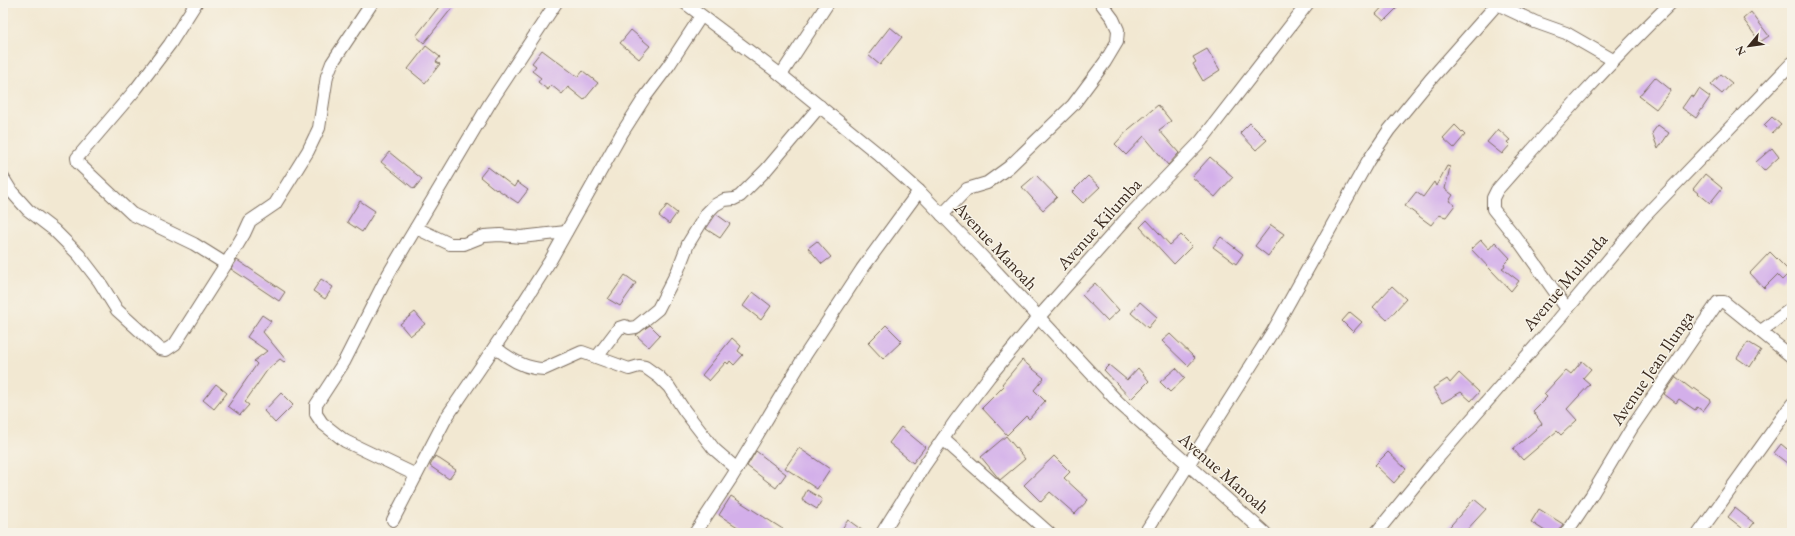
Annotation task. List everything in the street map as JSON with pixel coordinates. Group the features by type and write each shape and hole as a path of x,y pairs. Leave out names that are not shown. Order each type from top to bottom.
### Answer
{"street":[{"path":"196,3 170,44 136,89 77,158 78,163 132,214 194,244 226,264"},
{"path":"3,178 11,191 28,210 54,230 79,256 99,281 117,310 163,350 166,350 175,344 226,264 250,221 275,204 308,151 319,128 327,76 332,63 372,3"},
{"path":"416,475 345,441 322,423 316,414 316,405 344,362 389,273 490,103 556,3"},
{"name":"Avenue Manoah","path":"684,3 820,106 877,153 919,191 1118,402 1265,533"},
{"path":"781,75 828,3"},
{"path":"942,216 967,189 987,183 1009,167 1078,98 1105,62 1117,42 1118,30 1113,19 1101,3"},
{"name":"Avenue Kilumba","path":"882,533 943,439 989,377 1038,318 1125,220 1202,141 1285,30 1308,3"},
{"path":"1567,309 1521,244 1493,209 1493,198 1497,190 1531,151 1614,60 1671,3"},
{"path":"1145,533 1273,331 1372,155 1389,130 1430,80 1498,4 1535,22 1566,33 1614,60"},
{"path":"393,520 446,418 495,348 566,232 622,133 701,16"},
{"name":"Avenue Mulunda","path":"1376,533 1429,468 1650,211 1792,63"},
{"path":"598,357 619,328 625,326 629,328 636,327 658,309 678,270 688,244 707,213 715,205 724,200 734,199 740,196 779,154 820,106"},
{"path":"695,533 737,469 806,354 862,269 919,191"},
{"path":"416,228 450,244 464,244 484,236 500,235 521,237 566,232"},
{"name":"Avenue Jean Ilunga","path":"1566,533 1591,496 1633,426 1716,304 1724,302 1761,330 1792,357"},
{"path":"1761,330 1792,308"},
{"path":"495,348 510,360 538,369 544,369 582,352 629,369 639,366 645,367 659,377 669,388 714,449 737,469"},
{"path":"1699,533 1792,404"},
{"path":"943,439 1049,533"}],"building":[{"path":"442,3 456,3 424,43 416,36"},
{"path":"1386,3 1402,3 1384,21 1376,14"},
{"path":"1751,12 1769,36 1760,42 1743,19"},
{"path":"890,27 902,37 880,65 868,55"},
{"path":"631,30 650,46 639,59 620,43"},
{"path":"426,46 440,57 436,62 440,64 425,83 408,69"},
{"path":"1207,49 1220,70 1203,81 1193,64 1196,62 1193,57"},
{"path":"542,50 578,77 583,71 598,83 584,100 568,87 562,94 551,85 548,90 538,82 541,78 532,71 536,66 532,63"},
{"path":"1721,74 1732,83 1722,94 1711,85"},
{"path":"1655,77 1671,90 1656,109 1639,96"},
{"path":"1699,89 1710,97 1696,118 1682,108 1691,95 1694,97"},
{"path":"1158,105 1171,121 1159,130 1179,153 1168,165 1144,136 1126,155 1115,144 1129,129"},
{"path":"1772,117 1781,125 1772,133 1764,125"},
{"path":"1250,123 1267,140 1256,150 1240,133"},
{"path":"1455,125 1465,135 1454,148 1443,138"},
{"path":"1658,125 1669,133 1658,149 1652,133"},
{"path":"1498,129 1510,140 1507,142 1510,145 1502,154 1487,142"},
{"path":"1772,148 1779,157 1764,171 1756,162"},
{"path":"389,152 422,179 414,189 381,162"},
{"path":"1210,157 1233,177 1215,197 1192,177"},
{"path":"1447,166 1450,167 1445,189 1453,195 1449,201 1455,205 1446,217 1439,215 1431,225 1405,206 1416,192 1423,197 1434,182 1436,186"},
{"path":"488,167 514,187 517,182 528,190 518,203 497,189 496,190 480,177"},
{"path":"1705,174 1722,188 1710,203 1693,189"},
{"path":"1036,175 1057,197 1043,210 1022,187"},
{"path":"1088,176 1100,187 1083,203 1072,192"},
{"path":"360,201 375,211 362,232 347,222"},
{"path":"667,205 677,213 669,224 659,216"},
{"path":"716,214 730,224 720,238 706,229"},
{"path":"1147,220 1170,245 1181,235 1192,246 1174,264 1140,227"},
{"path":"1271,225 1284,234 1268,256 1255,246"},
{"path":"1221,237 1243,254 1236,264 1213,247"},
{"path":"1481,240 1489,249 1495,242 1510,258 1502,268 1519,281 1511,291 1471,249"},
{"path":"817,241 831,257 822,264 808,248"},
{"path":"1770,252 1790,272 1782,280 1777,275 1764,288 1750,273"},
{"path":"237,260 285,292 279,301 231,269"},
{"path":"625,275 636,283 620,306 608,299"},
{"path":"321,279 333,287 325,299 313,291"},
{"path":"1095,283 1119,310 1107,321 1082,295"},
{"path":"1392,286 1406,299 1387,320 1373,307"},
{"path":"753,292 771,306 761,320 743,306"},
{"path":"1140,302 1157,317 1148,328 1131,313"},
{"path":"415,312 425,324 410,336 400,324"},
{"path":"1350,312 1362,322 1353,332 1342,321"},
{"path":"262,315 271,321 263,332 286,360 284,362 280,359 268,369 245,402 249,405 240,415 228,406 257,364 254,361 267,351 247,337"},
{"path":"650,325 660,335 649,347 636,335"},
{"path":"886,325 902,341 883,359 868,343"},
{"path":"1170,334 1195,358 1188,366 1162,341"},
{"path":"732,338 741,346 738,351 743,355 734,365 730,361 728,364 726,362 709,381 702,375"},
{"path":"1748,342 1761,350 1750,367 1737,358"},
{"path":"1022,360 1044,378 1034,390 1045,401 1029,419 1026,416 1007,435 982,408 1004,386 1002,384"},
{"path":"1582,361 1591,369 1583,378 1590,384 1567,409 1577,420 1561,435 1557,431 1523,460 1513,449 1542,424 1533,411 1547,397 1544,394 1566,370 1571,374"},
{"path":"1109,365 1127,380 1138,368 1149,381 1131,399 1104,370"},
{"path":"1176,368 1185,378 1170,392 1160,382"},
{"path":"1459,373 1479,392 1471,401 1461,392 1442,403 1433,388 1447,379 1450,383"},
{"path":"1676,377 1693,390 1694,388 1711,400 1703,411 1697,407 1695,410 1679,399 1676,403 1664,394"},
{"path":"216,384 227,393 214,409 203,400"},
{"path":"281,393 293,405 275,423 264,411"},
{"path":"901,427 925,447 913,463 889,443"},
{"path":"1006,436 1025,459 1000,480 981,457"},
{"path":"1781,444 1792,453 1792,467 1774,453"},
{"path":"799,448 830,469 817,489 785,468"},
{"path":"756,451 786,474 776,488 747,466"},
{"path":"1388,452 1406,469 1394,483 1375,465"},
{"path":"435,456 456,470 449,479 430,466"},
{"path":"1054,456 1070,472 1064,478 1088,500 1075,514 1050,492 1041,502 1024,485"},
{"path":"807,490 822,499 817,509 802,500"},
{"path":"731,496 789,533 747,533 719,515"},
{"path":"1474,499 1486,509 1464,533 1444,533"},
{"path":"1735,508 1754,523 1747,532 1728,517"},
{"path":"1539,509 1563,524 1557,533 1548,533 1531,522"},
{"path":"848,520 866,533 839,533"}]}
